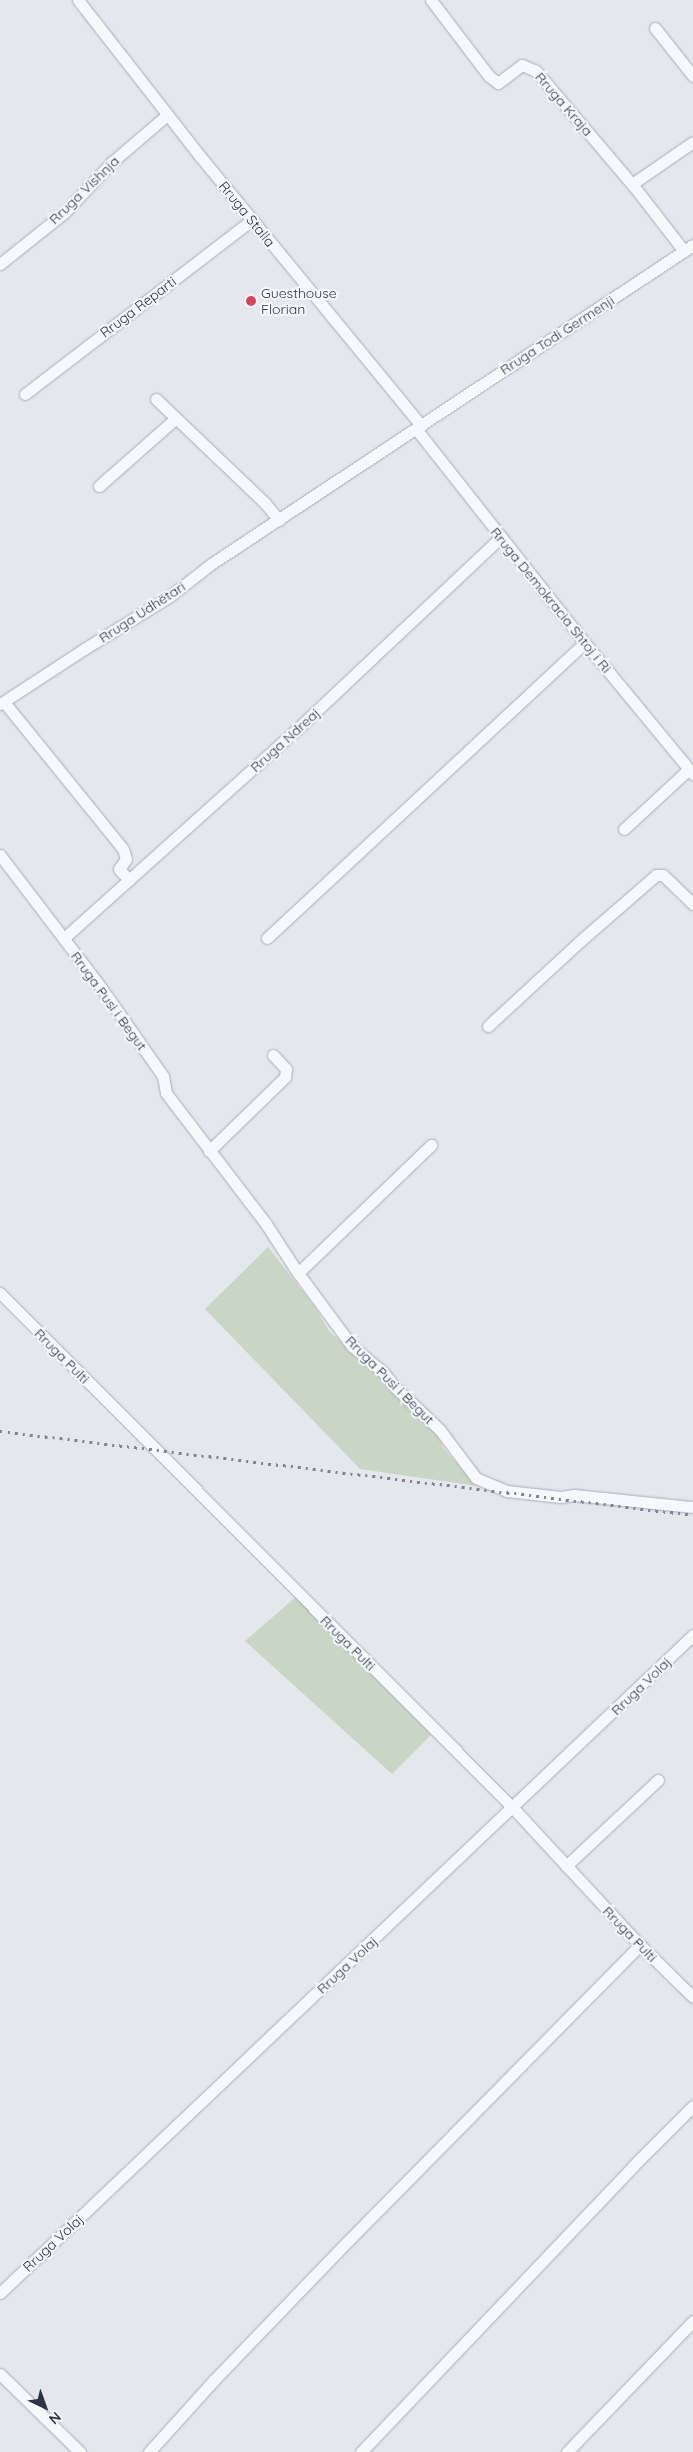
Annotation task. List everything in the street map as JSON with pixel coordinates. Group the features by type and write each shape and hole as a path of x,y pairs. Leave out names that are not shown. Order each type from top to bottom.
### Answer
{"street":[{"name":"Rruga Stalla","path":"78,0 167,115 418,427"},
{"name":"Rruga Kraja","path":"431,0 489,76 498,83 522,65 536,71 688,248"},
{"path":"655,28 693,76"},
{"name":"Rruga Vishnja","path":"0,264 64,212 112,162 167,115"},
{"path":"632,184 693,142"},
{"name":"Rruga Reparti","path":"25,394 252,220"},
{"name":"Rruga Todi Germenji","path":"418,427 688,248"},
{"path":"156,399 265,503 279,520"},
{"path":"99,486 175,419"},
{"name":"Rruga Udhëtari","path":"129,880 119,869 126,859 123,849 2,703 170,596 211,564 418,427"},
{"name":"Rruga Demokracia Shtoj i Ri","path":"418,427 501,538 691,772 624,830"},
{"name":"Rruga Ndreaj","path":"64,938 295,731 501,538"},
{"path":"267,938 585,643"},
{"name":"Rruga Pusi i Begut","path":"0,856 64,938 164,1076 166,1093 266,1224 354,1349 383,1372 397,1389 440,1430 476,1478 507,1491 561,1497 574,1495 693,1507"},
{"path":"488,1026 578,942 656,875 663,875 693,904"},
{"path":"209,1151 285,1077 286,1070 273,1055"},
{"path":"298,1272 431,1145"},
{"name":"Rruga Pulti","path":"0,1292 514,1808 640,1944 693,1996"},
{"name":"Rruga Volaj","path":"0,2293 514,1808 693,1635"},
{"path":"566,1866 658,1780"},
{"path":"149,2452 214,2380 347,2242 640,1944"},
{"path":"360,2452 633,2166 693,2106"},
{"path":"567,2452 693,2321"},
{"path":"0,2374 80,2452"}],"green space":[{"path":"268,1247 314,1306 329,1331 345,1346 357,1353 427,1424 438,1436 443,1448 477,1486 360,1469 205,1309"},
{"path":"298,1595 434,1732 392,1774 245,1641"}],"railway":[{"path":"0,1431 693,1515"}],"place":[{"name":"Guesthouse Florian","path":"251,301"}]}
